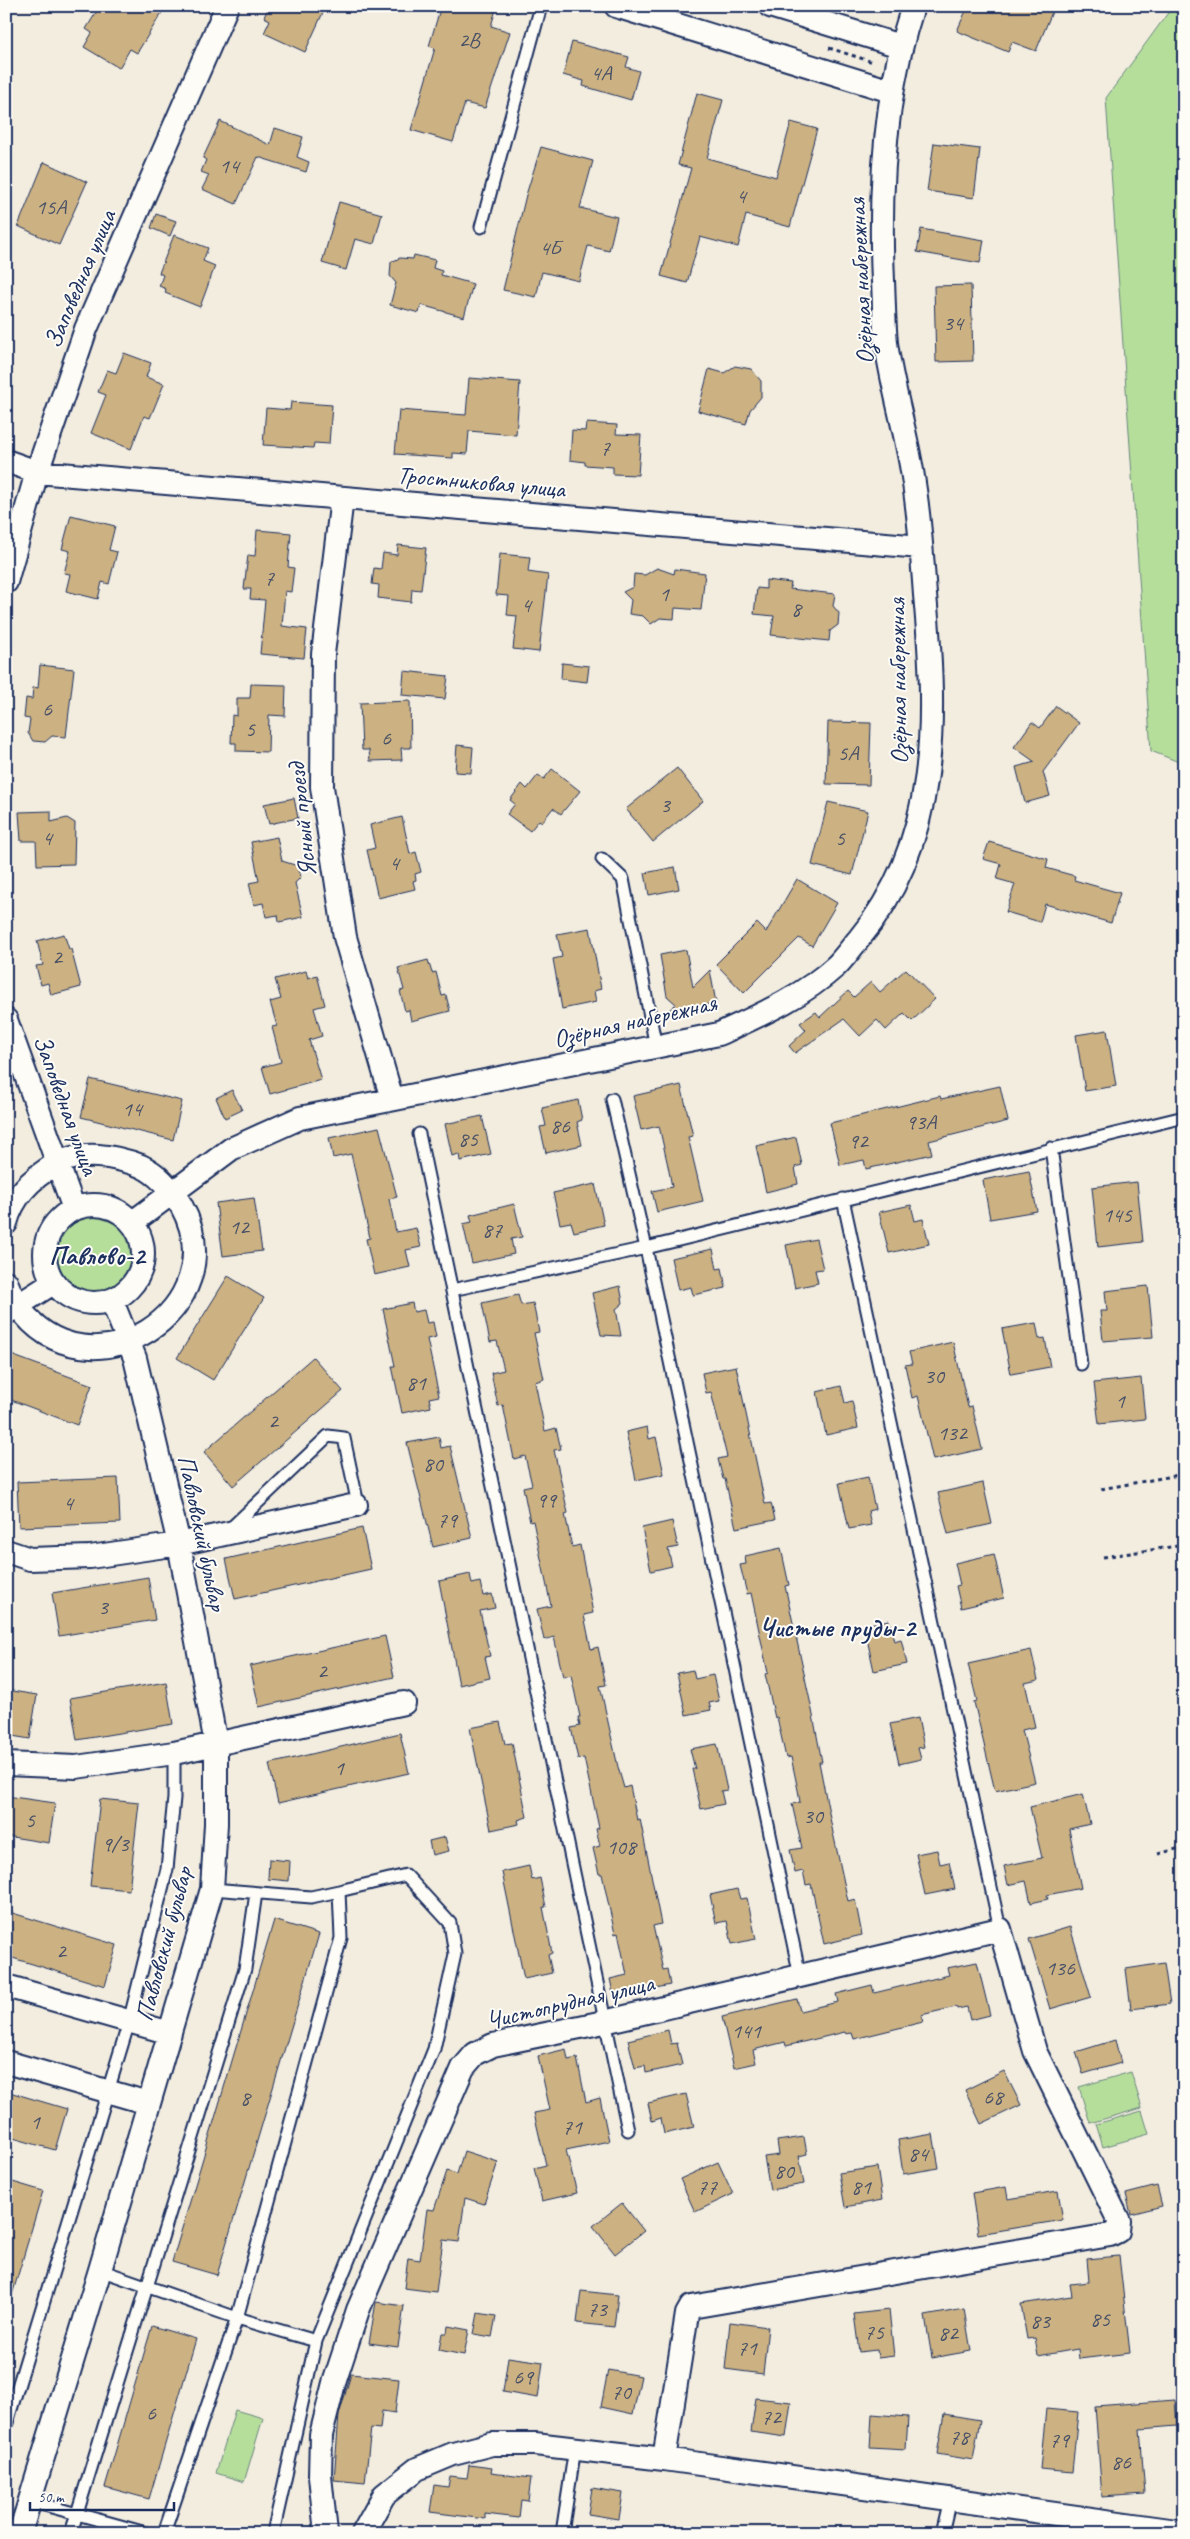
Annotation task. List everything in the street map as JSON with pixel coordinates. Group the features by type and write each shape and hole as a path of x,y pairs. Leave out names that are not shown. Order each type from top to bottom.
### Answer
{"street":[{"name":"Заповедная улица","path":"6,582 37,472 86,328 227,6"},
{"path":"616,6 891,91"},
{"path":"770,6 900,46"},
{"name":"Озёрная набережная","path":"132,1222 231,1149 300,1118 719,1034 786,1002 836,966 875,920 904,867 921,815 931,739 928,632 921,547 912,472 886,343 881,217 891,91 900,46 913,6"},
{"name":"Тростниковая улица","path":"6,461 37,472 921,547"},
{"name":"Ясный проезд","path":"342,498 324,654 322,787 345,937 392,1100"},
{"name":"Заповедная улица","path":"6,1020 74,1209"},
{"path":"6,1223 10,1210 30,1182 58,1163 89,1155 120,1158 149,1170 172,1191 187,1217 194,1247 190,1277 178,1304 158,1327 131,1342 107,1348 81,1347 57,1340 12,1310 6,1282"},
{"path":"89,1205 105,1206 120,1212 132,1222 142,1239 144,1257 140,1276 128,1291 112,1301 96,1304 80,1302 65,1294 53,1283 46,1267 44,1250 49,1233 59,1219 74,1209 89,1205"},
{"path":"12,1310 53,1283"},
{"name":"Павловский бульвар","path":"20,2533 100,2270 212,1889 216,1824 216,1744 179,1544 131,1342 112,1301"},
{"path":"6,1551 30,1559 90,1557 179,1544 356,1505"},
{"path":"6,1764 76,1767 174,1753 404,1703"},
{"path":"664,2459 687,2314 691,2307 1110,2235 1118,2231 1120,2222 1035,2051 1000,1929"},
{"name":"Чистопрудная улица","path":"326,2533 320,2476 322,2435 334,2383 358,2310 463,2068 475,2054 493,2045 604,2022 1000,1929"},
{"path":"6,1986 170,2033"},
{"path":"6,2062 148,2103"},
{"path":"363,2533 384,2495 417,2469 453,2454 492,2444 535,2444 664,2459 1184,2532"}],"lane":[{"path":"481,227 541,6"},
{"path":"602,859 624,879 656,1047"},
{"path":"612,1099 646,1248 800,1976"},
{"path":"452,1290 646,1248 1184,1117"},
{"path":"419,1134 628,2130"},
{"path":"1051,1148 1081,1364"},
{"path":"843,1199 1000,1929"},
{"path":"226,1533 328,1436 344,1438 356,1495 356,1505"},
{"path":"6,2426 106,2091 129,2022 167,1869 174,1798 174,1753"},
{"path":"212,1889 312,1898 406,1875 450,1923 455,1954 434,2049 316,2341 272,2533"},
{"path":"164,2533 237,2318 341,1938 339,1891"},
{"path":"71,2533 245,1969 256,1893"},
{"path":"100,2270 237,2318 316,2341"},
{"path":"562,2533 575,2448"},
{"path":"942,2533 950,2499"},
{"path":"30,2501 146,2533"}],"path":[{"path":"1101,1489 1184,1474"},
{"path":"1103,1557 1184,1545"},
{"path":"1158,1854 1184,1847"}],"green space":[{"path":"1173,6 1184,6 1184,764 1151,751 1106,98"},
{"path":"96,1214 112,1217 125,1226 134,1239 137,1255 134,1271 125,1284 112,1293 96,1296 80,1293 67,1284 58,1271 55,1255 58,1239 67,1226 80,1217"},
{"path":"1131,2072 1142,2108 1090,2123 1079,2087"},
{"path":"1142,2111 1149,2134 1103,2147 1096,2124"},
{"path":"235,2410 263,2418 244,2482 216,2473"}],"building":[{"path":"100,6 166,6 137,53 130,49 119,68 84,47 92,33 86,29"},
{"path":"269,6 326,6 305,52 264,33 270,20 264,17"},
{"path":"441,6 497,6 491,26 510,32 485,108 465,103 453,142 411,130 435,48 429,46"},
{"path":"968,6 1039,6 1052,12 1036,51 1012,42 1008,52 957,31"},
{"path":"572,42 629,57 626,67 639,71 631,100 583,86 584,81 563,75"},
{"path":"697,93 723,100 707,158 776,177 791,122 817,129 790,227 746,215 738,247 700,237 687,283 661,276 691,168 678,165"},
{"path":"220,121 270,145 275,128 303,137 297,157 309,162 306,172 258,157 236,204 202,189 209,175 201,172 206,160 203,158"},
{"path":"934,143 980,149 974,198 927,191"},
{"path":"541,147 593,161 580,208 617,217 609,251 588,246 579,281 542,272 536,297 503,290 526,195"},
{"path":"44,162 87,182 59,245 18,226"},
{"path":"339,202 382,214 374,244 355,239 346,270 322,263"},
{"path":"156,214 176,221 170,236 151,228"},
{"path":"921,229 984,240 980,263 917,252"},
{"path":"174,235 208,248 203,261 215,266 200,307 165,293 166,289 159,286 163,275 159,273"},
{"path":"414,255 435,260 433,268 442,271 441,275 473,284 464,317 421,305 419,313 390,305 396,283 390,276 391,262 400,258 413,259"},
{"path":"971,285 973,361 936,362 934,286"},
{"path":"124,353 151,363 146,377 164,384 150,418 144,416 131,449 91,433 106,395 98,392 107,370 116,373"},
{"path":"735,366 751,369 761,381 761,397 750,410 746,424 698,411 709,369 724,373"},
{"path":"469,378 520,382 516,435 469,431 467,454 453,453 453,458 395,454 399,410 466,415"},
{"path":"291,402 332,405 329,444 314,443 313,448 263,445 266,408 290,410"},
{"path":"586,423 617,425 616,434 641,435 638,475 613,474 613,467 585,465 585,462 570,460 572,430 585,431"},
{"path":"71,515 115,526 109,550 117,552 109,584 102,582 98,599 66,591 70,574 64,573 70,551 62,549"},
{"path":"257,530 291,533 288,567 294,568 291,592 285,591 282,626 307,629 304,658 260,654 265,600 250,599 251,589 244,589 248,555 255,556"},
{"path":"398,545 426,548 421,590 412,589 411,602 378,598 379,585 372,584 374,568 381,569 383,553 397,555"},
{"path":"500,554 530,557 528,572 548,575 539,652 513,649 517,616 507,615 509,596 496,595"},
{"path":"657,568 674,574 675,569 705,573 701,610 675,608 674,619 660,618 651,624 643,616 629,614 631,600 623,592 633,587 634,574 645,575"},
{"path":"766,580 791,583 790,589 835,594 833,606 839,613 838,625 830,631 829,641 771,635 774,616 754,614 757,588 766,589"},
{"path":"562,663 589,666 587,682 561,679"},
{"path":"40,665 74,669 66,737 52,736 45,742 33,741 28,733 30,719 24,718 26,698 32,699 33,687 38,688"},
{"path":"404,671 448,676 445,699 402,695"},
{"path":"251,684 286,685 285,716 269,715 268,752 236,751 236,743 231,743 232,715 237,716 237,698 250,698"},
{"path":"410,701 411,748 401,748 402,760 370,761 369,750 362,750 360,703"},
{"path":"1056,706 1079,723 1043,772 1050,796 1025,803 1016,767 1035,762 1014,747 1032,722 1040,728"},
{"path":"828,722 871,723 869,785 826,784"},
{"path":"457,745 473,747 471,773 455,772"},
{"path":"677,768 703,801 653,842 626,809"},
{"path":"552,769 580,791 561,814 553,808 542,822 539,820 530,831 507,814 515,804 510,800 522,784 527,789 538,775 544,779"},
{"path":"294,798 298,818 269,824 264,804"},
{"path":"828,802 868,811 852,875 812,865"},
{"path":"51,811 51,822 67,818 75,823 74,864 37,865 36,841 21,841 19,812"},
{"path":"402,817 410,854 416,852 421,872 415,874 416,880 413,881 415,889 378,898 367,850 375,848 370,825"},
{"path":"277,837 282,861 298,866 301,877 295,883 303,917 279,922 278,915 266,917 263,903 254,905 249,883 259,881 251,842"},
{"path":"989,842 1048,859 1046,868 1075,876 1074,880 1120,893 1111,923 1045,904 1040,922 1006,912 1015,884 997,879 1001,864 983,859"},
{"path":"675,867 679,889 649,895 645,873"},
{"path":"797,879 837,903 812,946 799,938 744,993 716,964 757,923 766,932"},
{"path":"590,928 601,989 594,991 596,1002 562,1009 553,959 562,957 557,934"},
{"path":"64,934 69,949 71,949 81,987 51,995 48,983 41,985 36,966 43,965 37,941"},
{"path":"686,950 693,987 710,970 716,1003 668,1011 676,1004 667,996 660,955"},
{"path":"428,960 432,973 436,972 442,996 446,995 450,1011 411,1021 409,1010 405,1011 400,991 404,990 398,968"},
{"path":"906,969 935,999 912,1021 904,1013 886,1030 877,1020 860,1036 844,1019 795,1053 789,1046 806,1030 800,1023 816,1012 820,1017 848,991 854,997 871,982 880,992"},
{"path":"306,971 308,978 317,975 325,1005 314,1008 322,1036 309,1040 321,1080 270,1094 262,1067 281,1062 272,1027 277,1026 270,1002 281,999 275,979"},
{"path":"1107,1030 1116,1086 1085,1091 1076,1035"},
{"path":"90,1079 182,1101 173,1140 81,1117"},
{"path":"681,1085 693,1136 688,1137 703,1201 657,1212 652,1191 672,1187 668,1166 659,1126 641,1130 633,1096"},
{"path":"1000,1086 1008,1121 929,1141 932,1154 866,1169 864,1160 840,1165 830,1123 940,1096 941,1099"},
{"path":"232,1090 242,1110 225,1118 216,1098"},
{"path":"578,1100 582,1120 577,1122 582,1145 546,1153 540,1127 546,1126 542,1108"},
{"path":"482,1116 491,1154 460,1161 459,1154 452,1156 445,1124"},
{"path":"379,1127 397,1197 389,1199 396,1232 416,1228 421,1247 406,1250 410,1267 374,1275 366,1239 370,1238 351,1154 333,1158 329,1138"},
{"path":"796,1137 802,1165 795,1167 798,1184 766,1192 756,1146"},
{"path":"1029,1171 1037,1211 990,1219 983,1180"},
{"path":"1137,1182 1143,1242 1098,1247 1092,1187"},
{"path":"595,1184 604,1225 574,1232 571,1222 560,1224 553,1193"},
{"path":"254,1198 262,1251 223,1256 216,1203"},
{"path":"514,1204 522,1237 511,1239 514,1254 472,1263 463,1224 472,1222 470,1215"},
{"path":"911,1205 915,1221 923,1219 929,1244 889,1253 879,1212"},
{"path":"816,1239 823,1269 815,1270 818,1283 795,1288 786,1245"},
{"path":"713,1249 717,1269 722,1268 726,1288 693,1295 691,1287 678,1290 671,1258"},
{"path":"228,1276 264,1298 213,1380 177,1358"},
{"path":"620,1286 623,1303 616,1309 621,1336 601,1335 592,1293"},
{"path":"1148,1286 1153,1337 1103,1341 1100,1311 1107,1311 1105,1291"},
{"path":"518,1295 521,1305 533,1303 539,1332 534,1333 544,1379 535,1382 538,1397 545,1431 556,1428 561,1449 554,1450 568,1513 565,1514 572,1547 580,1545 593,1613 584,1615 591,1649 598,1647 606,1685 600,1686 618,1767 624,1788 630,1786 637,1820 640,1819 661,1924 653,1926 663,1970 667,1969 670,1985 614,1997 610,1979 627,1975 618,1933 615,1934 602,1874 599,1874 593,1848 600,1846 596,1829 599,1828 584,1758 578,1759 571,1728 580,1726 578,1717 580,1717 571,1675 563,1677 554,1637 544,1640 537,1609 551,1606 533,1521 530,1522 523,1487 532,1485 525,1456 514,1459 503,1405 498,1406 491,1373 504,1370 497,1341 490,1342 482,1303"},
{"path":"412,1303 414,1312 424,1310 427,1323 433,1322 436,1337 427,1339 439,1396 429,1398 431,1407 402,1413 392,1366 395,1366 383,1309"},
{"path":"1036,1323 1039,1339 1045,1338 1050,1367 1011,1374 1002,1329"},
{"path":"953,1342 968,1407 972,1406 982,1449 933,1460 918,1396 912,1398 905,1365 912,1364 909,1352"},
{"path":"6,1353 92,1385 77,1425 6,1398"},
{"path":"313,1357 343,1391 233,1486 204,1452"},
{"path":"736,1366 765,1504 771,1503 775,1520 736,1528 725,1479 723,1479 718,1459 727,1457 711,1392 706,1393 702,1373"},
{"path":"1141,1378 1145,1419 1099,1424 1094,1383"},
{"path":"841,1386 845,1403 852,1401 858,1428 826,1435 817,1392"},
{"path":"647,1427 649,1439 656,1437 664,1474 636,1480 626,1432"},
{"path":"439,1437 441,1448 450,1446 472,1538 433,1547 407,1443"},
{"path":"868,1477 875,1509 868,1511 871,1525 849,1529 839,1483"},
{"path":"118,1478 120,1523 19,1527 17,1482"},
{"path":"983,1483 992,1524 948,1534 938,1493"},
{"path":"672,1521 678,1547 668,1549 672,1566 651,1571 642,1528"},
{"path":"362,1528 371,1569 235,1599 226,1559"},
{"path":"781,1548 789,1585 785,1586 812,1710 822,1762 819,1762 832,1828 848,1901 855,1899 862,1935 824,1944 811,1884 806,1885 803,1871 795,1873 790,1850 802,1848 792,1804 800,1802 798,1790 791,1757 786,1758 777,1717 775,1718 765,1674 768,1673 751,1593 747,1594 740,1565 746,1564 745,1556"},
{"path":"994,1554 1004,1598 961,1608 956,1586 960,1585 955,1563"},
{"path":"470,1574 472,1584 480,1582 483,1596 492,1594 495,1608 480,1611 490,1656 485,1657 490,1678 459,1685 439,1581"},
{"path":"148,1577 155,1620 59,1636 52,1593"},
{"path":"889,1620 894,1641 901,1639 907,1664 874,1671 864,1625"},
{"path":"385,1636 394,1677 259,1707 250,1666"},
{"path":"1031,1650 1038,1680 1025,1683 1035,1727 1022,1730 1035,1782 995,1791 974,1702 977,1701 968,1664"},
{"path":"693,1670 695,1679 713,1675 719,1701 709,1703 711,1710 686,1715 677,1673"},
{"path":"166,1682 173,1724 77,1740 70,1698"},
{"path":"6,1690 37,1695 30,1739 6,1735"},
{"path":"918,1718 924,1747 918,1748 921,1759 899,1764 890,1724"},
{"path":"500,1722 505,1744 512,1743 527,1817 518,1820 519,1824 491,1830 470,1728"},
{"path":"400,1733 409,1773 278,1803 269,1764"},
{"path":"717,1744 727,1790 721,1791 724,1804 701,1809 692,1769 695,1769 690,1749"},
{"path":"1083,1794 1090,1824 1069,1829 1081,1888 1047,1895 1048,1899 1031,1903 1026,1881 1008,1885 1004,1866 1042,1858 1030,1807"},
{"path":"6,1796 55,1803 49,1843 6,1836"},
{"path":"100,1799 139,1803 129,1890 90,1886"},
{"path":"445,1837 449,1851 432,1855 429,1841"},
{"path":"937,1850 940,1864 949,1862 955,1889 925,1895 916,1854"},
{"path":"269,1859 290,1861 289,1881 268,1879"},
{"path":"529,1866 532,1880 540,1878 546,1907 543,1907 552,1953 548,1955 552,1973 524,1979 502,1872"},
{"path":"737,1889 740,1899 747,1898 756,1939 732,1944 727,1921 716,1923 710,1895"},
{"path":"6,1911 117,1945 105,1986 6,1956"},
{"path":"274,1920 319,1934 217,2275 172,2262"},
{"path":"1070,1927 1091,1997 1050,2009 1029,1939"},
{"path":"977,1962 990,2015 970,2020 967,2007 957,2009 956,2007 921,2015 923,2022 854,2039 852,2033 846,2034 845,2032 786,2046 785,2042 753,2050 756,2063 734,2068 722,2017 797,1999 800,2011 838,2002 836,1994 872,1985 874,1993 949,1975 947,1968"},
{"path":"1164,1963 1170,2004 1131,2009 1126,1969"},
{"path":"668,2030 671,2044 677,2043 682,2065 646,2073 645,2066 635,2068 628,2040"},
{"path":"1115,2040 1121,2063 1083,2074 1076,2052"},
{"path":"566,2049 568,2060 577,2058 586,2102 600,2098 609,2141 566,2150 577,2193 542,2201 534,2168 546,2165 534,2113 550,2110 538,2056"},
{"path":"1004,2071 1021,2105 981,2124 965,2090"},
{"path":"6,2091 67,2109 55,2150 6,2136"},
{"path":"686,2094 694,2127 664,2134 661,2118 652,2121 648,2103"},
{"path":"933,2134 939,2168 903,2174 898,2140"},
{"path":"804,2137 807,2154 799,2156 804,2184 770,2190 764,2157 779,2155 777,2141"},
{"path":"464,2151 498,2162 484,2204 465,2198 459,2242 443,2240 436,2292 404,2288 408,2258 420,2260 427,2209 434,2210 447,2171 457,2174"},
{"path":"718,2162 733,2194 695,2212 680,2179"},
{"path":"877,2167 882,2200 845,2207 839,2173"},
{"path":"6,2180 43,2191 10,2302 6,2302"},
{"path":"1157,2186 1162,2206 1131,2214 1126,2194"},
{"path":"1006,2187 1008,2199 1058,2191 1063,2220 978,2234 972,2193"},
{"path":"622,2203 644,2231 615,2254 593,2226"},
{"path":"1119,2256 1130,2353 1079,2359 1078,2349 1038,2356 1035,2338 1027,2339 1021,2304 1072,2296 1070,2284 1089,2282 1087,2259"},
{"path":"581,2291 618,2295 614,2327 577,2323"},
{"path":"376,2302 404,2306 398,2347 369,2343"},
{"path":"964,2309 971,2351 932,2358 925,2316"},
{"path":"889,2310 894,2356 878,2358 877,2350 859,2352 854,2314"},
{"path":"478,2313 496,2316 492,2337 474,2334"},
{"path":"730,2322 768,2327 763,2374 725,2369"},
{"path":"152,2326 196,2339 149,2499 105,2487"},
{"path":"448,2326 469,2330 464,2355 439,2350 442,2333 447,2333"},
{"path":"508,2357 543,2362 538,2398 503,2392"},
{"path":"608,2370 641,2376 633,2414 601,2407"},
{"path":"351,2374 399,2379 395,2413 382,2411 380,2429 371,2428 365,2483 334,2480 339,2415"},
{"path":"756,2398 791,2402 786,2437 751,2432"},
{"path":"1175,2400 1177,2426 1140,2429 1145,2494 1102,2497 1095,2406"},
{"path":"1046,2409 1078,2412 1072,2472 1040,2469"},
{"path":"872,2414 908,2417 906,2450 870,2448"},
{"path":"944,2414 980,2420 973,2460 937,2454"},
{"path":"469,2465 492,2468 491,2473 531,2478 528,2501 521,2500 519,2518 485,2514 485,2519 430,2512 434,2485 448,2487 450,2476 467,2478"},
{"path":"592,2488 623,2493 619,2519 588,2514"}],"district":[{"name":"Павлово-2","path":"97,1255"},
{"name":"Чистые пруды-2","path":"837,1627"}]}
